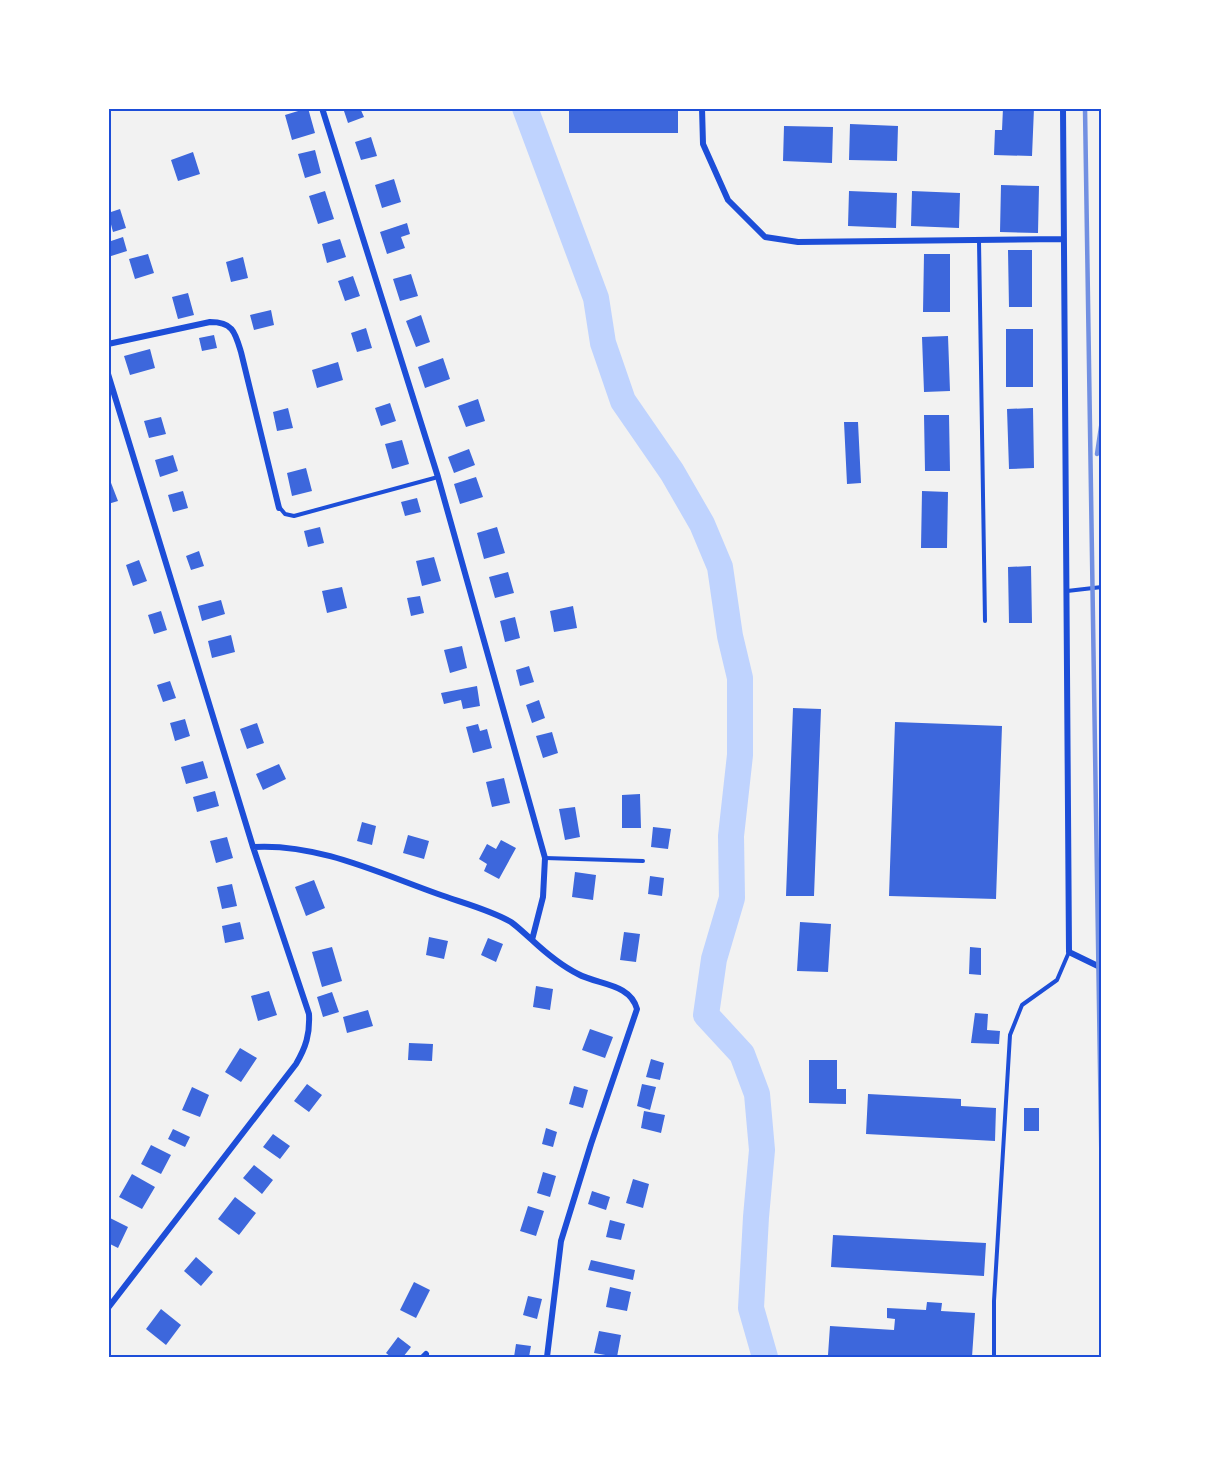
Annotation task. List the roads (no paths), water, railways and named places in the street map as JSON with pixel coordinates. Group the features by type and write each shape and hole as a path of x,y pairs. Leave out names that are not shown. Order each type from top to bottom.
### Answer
{"street":[{"path":"322,108 438,477 545,858 543,897 532,940"},
{"path":"702,108 703,144 728,200 765,237 798,242 1064,239"},
{"path":"1063,108 1069,952 1102,968"},
{"path":"108,344 210,322 221,322 230,327 241,352 279,508"},
{"path":"108,374 253,847 309,1014 308,1042 296,1064 108,1308"},
{"path":"253,847 301,849 333,856 482,910 510,922 552,958 580,975 622,990 635,1000 637,1009 561,1240 547,1357"}],"lane":[{"path":"979,240 985,621"},
{"path":"279,508 285,514 294,516 438,477"},
{"path":"1066,591 1102,586"},
{"path":"545,858 643,861"},
{"path":"994,1357 994,1301 1010,1035 1022,1005 1057,980 1069,952"}],"waterway":[{"path":"525,108 596,298 603,343 623,401 672,472 702,524 720,567 730,636 740,678 740,755 731,836 732,898 714,959 706,1015 742,1054 757,1094 762,1150 751,1308 765,1357"}],"railway":[{"path":"1085,108 1102,1196"},
{"path":"1097,454 1102,420"}]}
